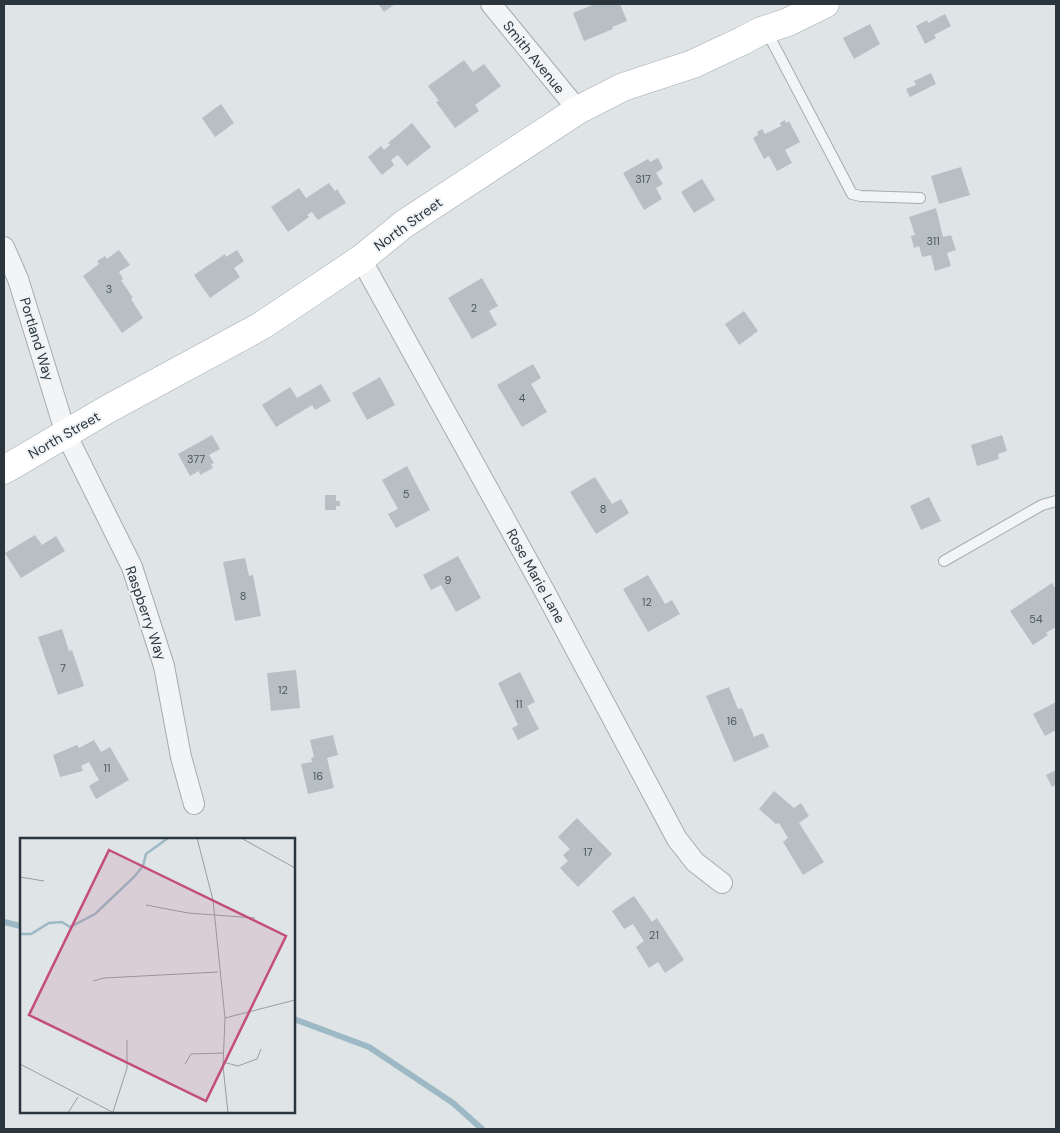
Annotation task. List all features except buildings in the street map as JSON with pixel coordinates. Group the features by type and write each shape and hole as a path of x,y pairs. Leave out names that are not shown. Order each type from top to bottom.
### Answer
{"street":[{"name":"Smith Avenue","path":"491,4 578,110"},
{"name":"North Street","path":"4,470 261,326 361,259 404,224 578,110 624,87 693,64 766,29 788,22 816,6"},
{"name":"Portland Way","path":"4,246 18,279 66,434"},
{"name":"Rose Marie Lane","path":"361,259 545,592 678,839 695,862 722,883"},
{"name":"Raspberry Way","path":"66,434 132,567 164,666 181,757 194,804"}],"lane":[{"path":"766,29 852,194 920,198"},
{"path":"944,561 1042,505 1056,501"}],"waterway":[{"path":"4,922 20,926"},
{"path":"295,1019 369,1047 453,1103 482,1129"}]}
